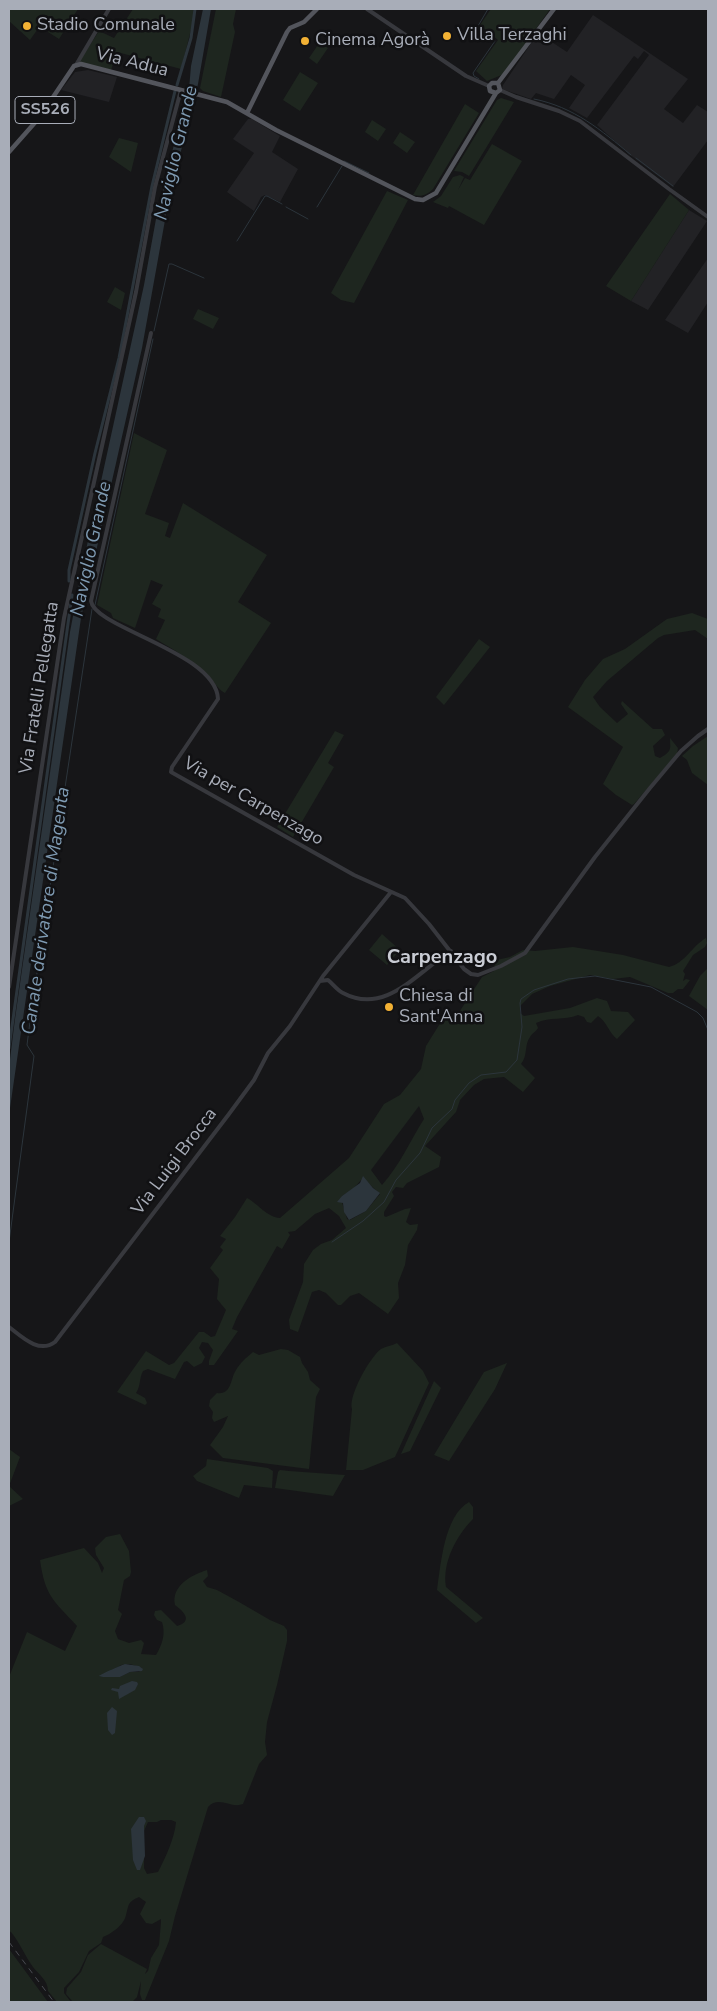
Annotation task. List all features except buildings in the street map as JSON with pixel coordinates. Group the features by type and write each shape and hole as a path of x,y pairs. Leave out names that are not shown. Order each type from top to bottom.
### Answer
{"main road":[{"path":"247,113 290,28 304,22 317,9"},
{"path":"498,83 492,83 489,86 490,90 498,91 500,86 498,83 554,9"},
{"name":"Via Adua","path":"76,65 81,64 227,102 276,130 369,177 415,199 423,200 436,193 498,91"},
{"name":"SS526","path":"9,152 39,118 76,65"},
{"path":"237,108 247,107 251,104"}],"street":[{"path":"76,65 109,9"},
{"path":"367,9 466,76 489,86"},
{"name":"Via Fratelli Pellegatta","path":"9,987 64,618 136,292 155,188 183,90"},
{"path":"498,91 559,111 580,121 708,217"},
{"name":"Via per Carpenzago","path":"151,333 93,606 110,619 186,660 213,683 217,691 218,699 172,767 171,772 354,875 391,892"},
{"path":"391,892 407,900 465,970 480,974 501,966 525,953 595,857 650,788 682,750 708,730"},
{"name":"Via Luigi Brocca","path":"9,1327 39,1346 49,1346 68,1326 249,1087 268,1053 290,1026 326,972 391,892"},
{"path":"326,972 328,980 341,992 363,998 379,999 412,982 451,951"},
{"path":"320,981 328,980"}],"shaded area":[{"name":"Stadio Comunale","path":"9,9 78,9 59,39 48,32 50,29 42,23 30,40 9,21"},
{"path":"133,9 193,9 194,18 181,69 117,52 111,70 79,62 99,31 114,38"},
{"path":"216,9 236,9 233,24 235,32 221,97 203,91 200,88"},
{"path":"491,9 550,9 504,74 487,81 476,71 498,40 480,25"},
{"path":"593,15 688,79 664,109 683,123 697,105 708,112 708,140 673,187 629,154 597,125 649,55 644,51 638,59 634,56 587,118 569,108 585,85 571,75 554,99 536,93 531,99 502,89 538,33 567,52"},
{"path":"320,42 328,48 317,64 309,58"},
{"path":"88,70 117,77 109,102 61,90 75,72"},
{"path":"300,72 318,83 300,111 283,100"},
{"path":"501,98 514,102 469,176 462,172 454,171 497,100"},
{"path":"465,104 479,113 433,189 424,195 413,195"},
{"path":"248,119 252,119 280,136 272,152 298,169 280,202 265,195 261,197 254,211 227,192 254,153 233,139"},
{"path":"372,120 386,129 378,141 365,132"},
{"path":"400,132 415,142 407,153 393,143"},
{"path":"119,138 138,143 131,172 109,157"},
{"path":"492,144 522,161 484,225 449,206 448,208 433,202 441,196 453,177 460,175 464,177 458,190 465,178 470,180"},
{"path":"387,191 408,200 354,303 341,300 331,293"},
{"path":"670,194 689,210 631,301 606,286"},
{"path":"689,210 707,221 648,310 631,301"},
{"path":"708,258 708,302 688,333 665,320"},
{"path":"115,287 125,293 121,310 107,302"},
{"path":"198,309 219,318 213,329 193,319"},
{"path":"134,433 167,450 145,514 169,523 165,536 170,538 183,503 267,555 238,602 271,623 225,693 196,665 156,639 165,620 158,617 161,609 152,604 163,585 151,580 135,628 113,618 111,613 97,605"},
{"path":"692,613 708,619 708,639 695,630 664,635 658,638 607,681 593,697 600,707 617,723 628,714 621,704 622,701 653,729 662,729 665,735 653,746 655,756 660,758 669,751 670,738 678,748 677,754 632,805 603,784 623,747 568,707 585,680 603,659 625,649 667,619"},
{"path":"479,639 490,647 444,705 436,697"},
{"path":"335,731 344,735 328,763 334,767 293,837 277,827"},
{"path":"708,736 708,785 692,773 687,760 682,756"},
{"path":"382,934 400,950 387,965 369,950"},
{"path":"706,938 707,943 705,947 693,955 683,971 685,974 683,981 686,979 690,980 683,989 678,989 673,993 668,993 630,977 613,979 590,975 550,986 532,994 520,1006 520,1013 524,1016 570,1008 597,998 607,1001 611,1011 628,1012 635,1020 617,1039 598,1016 591,1023 578,1015 536,1023 538,1028 528,1040 525,1058 521,1064 535,1078 523,1092 504,1077 484,1079 474,1085 460,1100 456,1112 425,1146 441,1157 439,1167 407,1183 403,1188 396,1187 392,1192 394,1196 384,1212 386,1217 411,1208 406,1222 410,1225 418,1224 417,1230 408,1245 405,1265 398,1283 399,1298 388,1314 359,1293 350,1296 341,1305 338,1305 326,1293 319,1290 312,1292 298,1332 290,1329 289,1320 303,1282 304,1264 313,1250 321,1244 332,1240 346,1228 339,1216 329,1208 315,1214 295,1231 288,1232 290,1235 282,1249 277,1246 237,1317 232,1329 238,1331 214,1365 209,1365 213,1350 208,1343 202,1342 199,1348 205,1357 202,1363 194,1367 187,1361 184,1362 175,1379 148,1369 143,1371 136,1393 145,1398 147,1403 145,1405 117,1392 146,1351 169,1365 174,1363 199,1332 204,1332 211,1337 215,1336 226,1310 217,1299 219,1279 210,1268 223,1250 220,1247 226,1239 220,1236 247,1198 271,1216 280,1218 349,1158 384,1104 400,1095 421,1069 426,1046 444,1017 450,1012 456,1017 482,977 494,971 495,963 492,961 510,957 523,950 535,951 573,947 623,955 669,967 680,962","holes":["419,1106 424,1119 400,1161 382,1185 371,1170","363,1178 380,1194 366,1211 350,1220 347,1219 341,1199 342,1196 353,1189"]},
{"path":"708,968 708,1010 689,996 700,976"},
{"path":"397,1343 423,1371 429,1383 395,1457 363,1470 346,1470 353,1395 366,1368 376,1353 383,1348"},
{"path":"281,1349 288,1350 300,1357 310,1380 320,1389 316,1397 309,1469 223,1458 210,1445 223,1427 228,1416 214,1422 212,1418 213,1412 209,1406 210,1400 217,1393 225,1392 228,1389 238,1367 253,1352 259,1355"},
{"path":"507,1363 495,1389 449,1461 434,1455 484,1372"},
{"path":"434,1381 441,1388 410,1451 401,1454"},
{"path":"9,1449 20,1457 9,1486"},
{"path":"207,1459 268,1468 273,1471 272,1488 244,1485 239,1498 197,1481 193,1476 206,1466"},
{"path":"280,1470 345,1475 333,1496 275,1488"},
{"path":"9,1486 23,1499 9,1506"},
{"path":"469,1502 473,1507 473,1519 461,1533 452,1550 448,1559 445,1578 446,1587 483,1618 476,1623 437,1590 442,1554 449,1529 454,1518"},
{"path":"120,1534 129,1551 131,1572 130,1576 124,1580 118,1610 122,1614 115,1631 118,1639 129,1643 141,1640 144,1643 141,1654 156,1655 162,1643 163,1626 162,1622 157,1620 154,1615 155,1611 161,1610 177,1626 182,1624 186,1619 184,1613 175,1605 176,1592 189,1578 207,1570 208,1576 203,1581 207,1587 217,1590 284,1626 287,1630 287,1641 267,1722 265,1742 267,1755 259,1764 243,1804 234,1805 216,1802 208,1807 169,1941 145,2000 142,2000 140,1994 141,1981 137,1997 132,2002 73,2002 66,1994 67,1988 81,1972 88,1955 101,1944 147,1969 145,1974 148,1971 151,1958 159,1945 161,1919 152,1924 146,1923 140,1914 146,1902 139,1897 129,1904 125,1919 120,1926 103,1937 101,1943 89,1951 79,1972 64,1988 64,1993 71,2002 57,2002 48,1991 45,1981 33,1967 9,1931 9,1677 27,1632 65,1651 77,1626 51,1597 42,1572 40,1560 84,1548 98,1563 102,1573 104,1568 96,1555 95,1548 106,1537","holes":["130,1664 142,1668 139,1672 130,1672 120,1677 103,1677 121,1665","161,1820 176,1822 174,1834 158,1872 147,1874 144,1868 144,1831 148,1822"]},
{"path":"9,1949 48,2002 9,2002"}],"water":[{"name":"Naviglio Grande","path":"203,9 211,9 198,84 169,198 142,348 81,618 9,1115 9,1067 15,1019 70,632 82,568 144,285 156,219 189,89 191,66"},
{"path":"363,1176 380,1193 366,1211 349,1220 344,1212 343,1203 337,1202 360,1183"},
{"path":"125,1664 139,1666 143,1669 142,1671 130,1672 120,1677 99,1676 107,1672"},
{"path":"132,1681 138,1684 135,1690 119,1699 118,1692 111,1690 112,1688 119,1689 120,1686"},
{"path":"112,1707 117,1711 115,1733 112,1735 108,1730 107,1713"},
{"path":"139,1817 144,1817 146,1821 144,1826 145,1856 140,1870 137,1870 133,1860 131,1829"}],"waterway":[{"name":"Naviglio Grande","path":"177,85 191,38 195,9"},
{"name":"Canale derivatore di Magenta","path":"479,79 473,73 495,41 478,26 488,9"},
{"name":"Naviglio Grande","path":"69,581 69,570 95,453 119,358 152,186 175,91"},
{"path":"534,99 574,114 598,128 631,155"},
{"path":"636,158 673,186"},
{"name":"Canale derivatore di Magenta","path":"344,161 369,173"},
{"name":"Canale derivatore di Magenta","path":"317,207 342,166"},
{"name":"Canale derivatore di Magenta","path":"237,241 265,196 282,204"},
{"name":"Canale derivatore di Magenta","path":"286,207 308,219"},
{"name":"Canale derivatore di Magenta","path":"154,331 169,264 204,278"},
{"name":"Canale derivatore di Magenta","path":"95,605 153,339"},
{"name":"Naviglio Grande","path":"9,1048 72,595"},
{"name":"Canale derivatore di Magenta","path":"9,1242 34,1056 27,1045 32,1006 92,609"},
{"path":"332,1242 363,1221 384,1202 396,1180 420,1153 432,1128 452,1109 455,1100 469,1083 481,1075 506,1072 517,1060 522,1027 520,1003 521,999 534,990 568,979 595,976 651,987 697,1012 703,1018 708,1030"}],"railway":[{"path":"9,1942 54,2002"}],"place":[{"name":"Stadio Comunale","path":"27,26"},
{"name":"Villa Terzaghi","path":"447,36"},
{"name":"Cinema Agorà","path":"305,41"},
{"name":"Chiesa di Sant'Anna","path":"389,1007"}],"district":[{"name":"Carpenzago","path":"442,958"}]}
